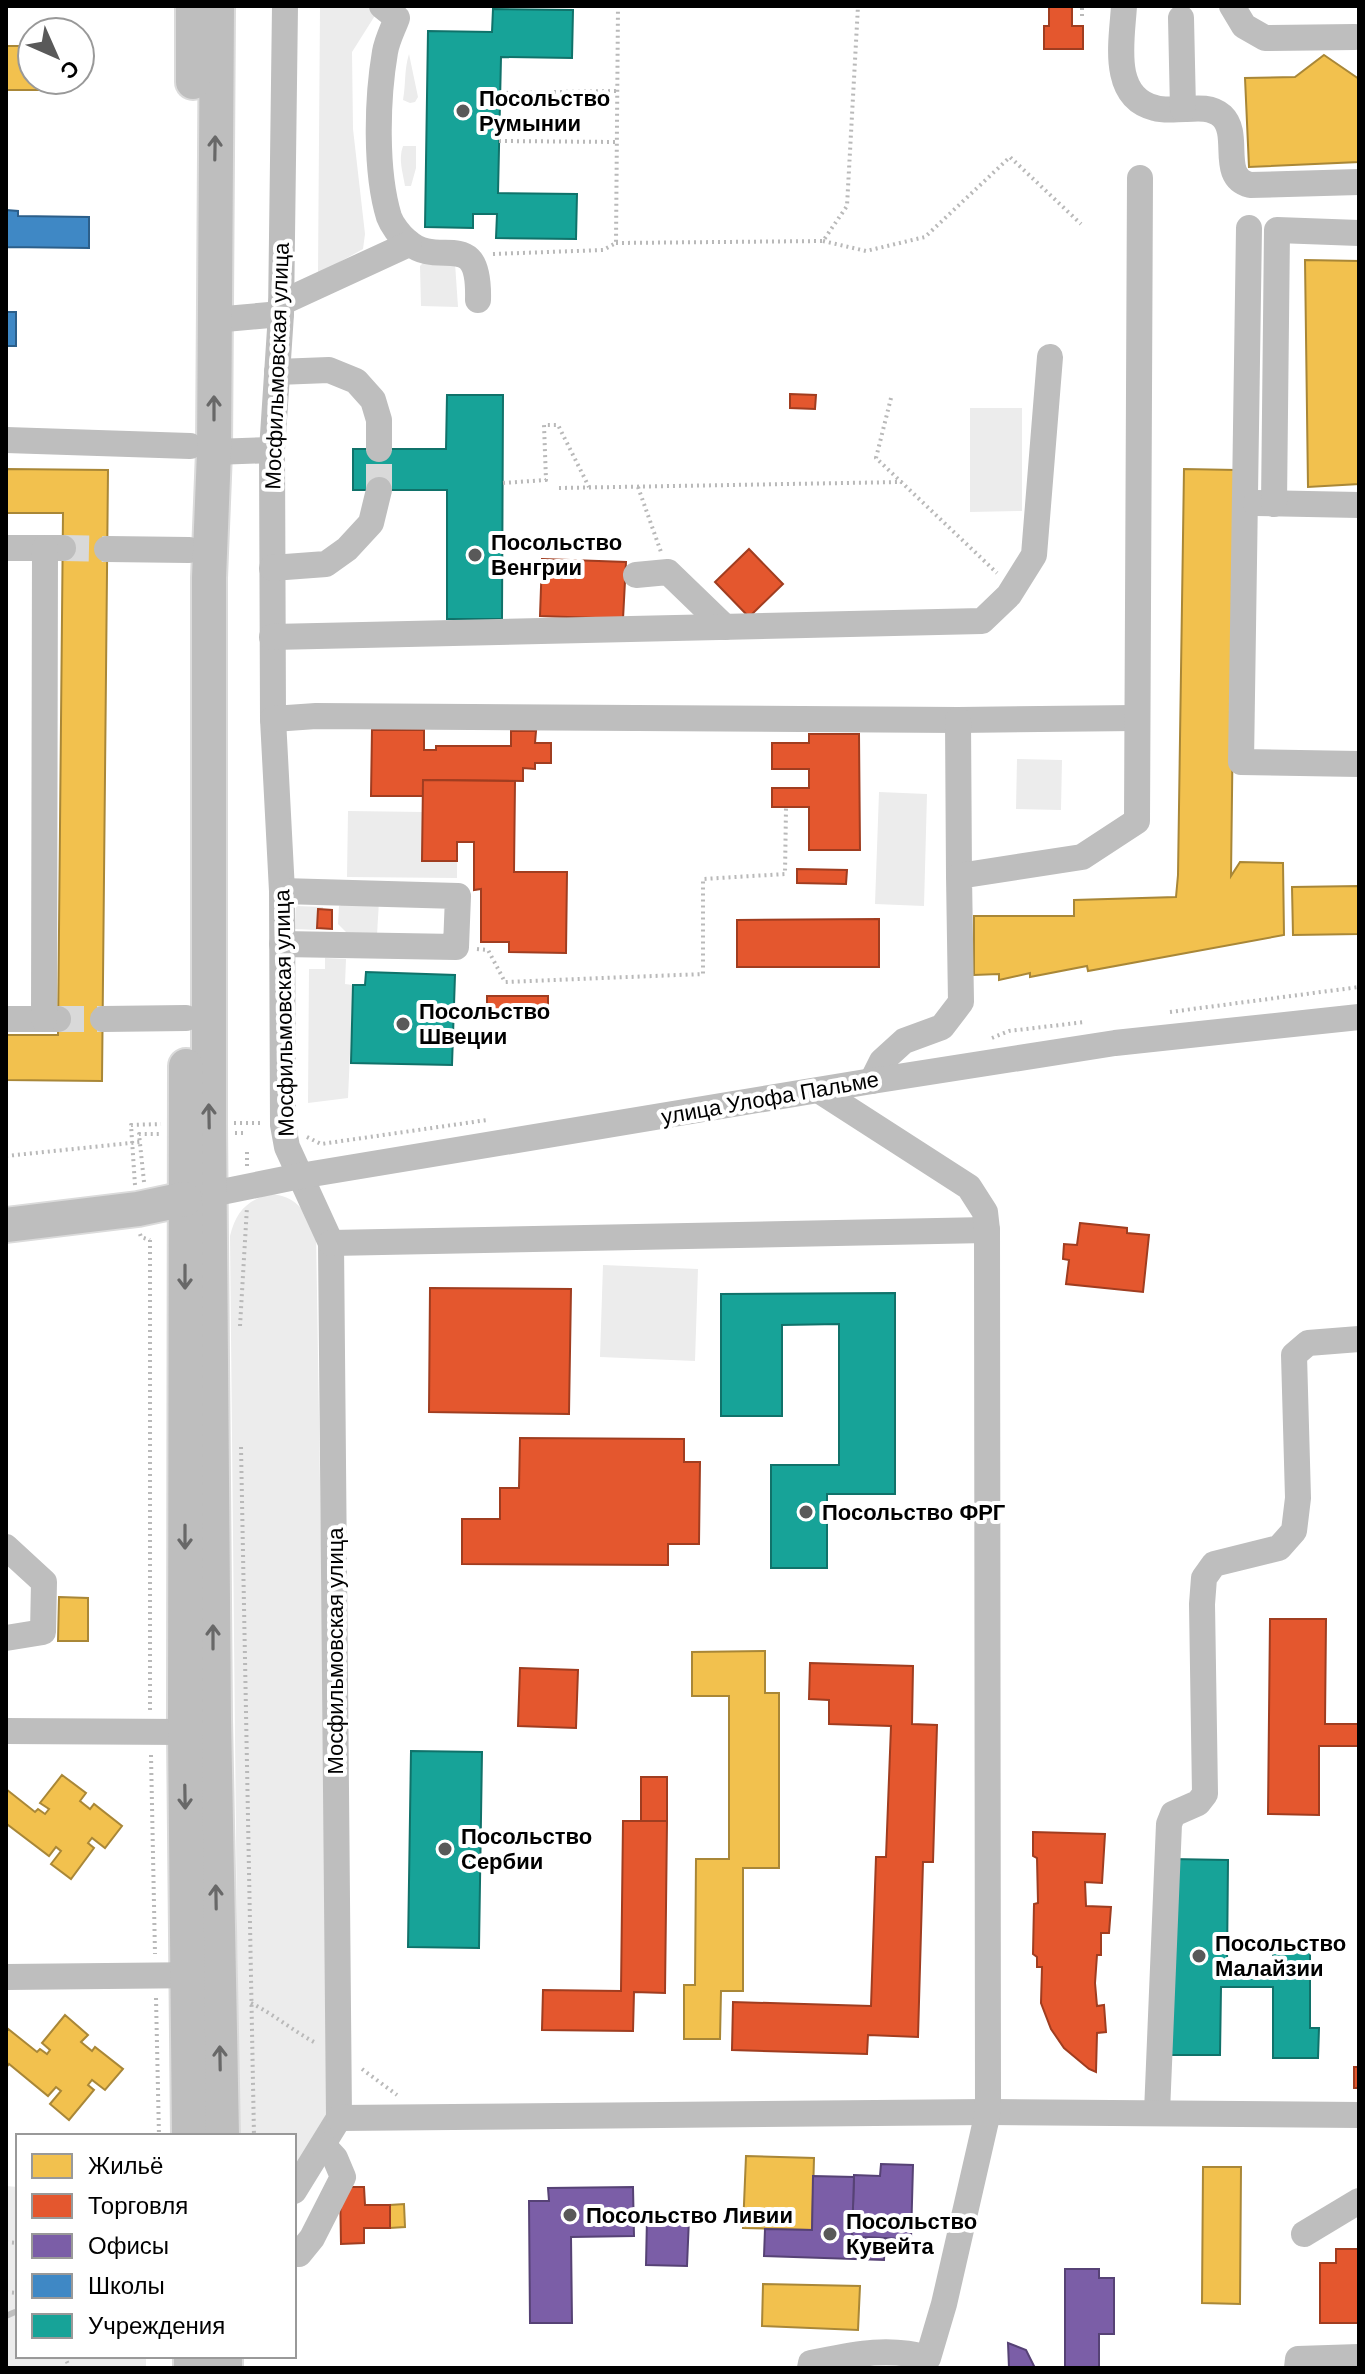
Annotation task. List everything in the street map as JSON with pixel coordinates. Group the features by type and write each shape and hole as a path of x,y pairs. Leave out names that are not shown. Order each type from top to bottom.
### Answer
{"main road":[{"path":"193,6 202,449 209,578 187,1975 222,2134"},
{"path":"189,2134 185,1732 198,1197 186,1018 189,550 214,320 217,6"},
{"path":"6,1225 138,1209 198,1197"}],"street":[{"name":"Мосфильмовская улица","path":"285,6 281,308 272,450 273,719 282,891 283,1125 287,1147 331,1243 339,2118"},
{"path":"1124,6 1122,73 1128,88 1148,106 1158,109 1202,108 1222,117 1231,132 1233,170 1243,183 1359,182"},
{"path":"1232,6 1244,26 1265,38 1355,37"},
{"path":"396,10 385,49 379,103 382,184 390,221 409,244 431,251 465,255 473,263 479,279 478,300"},
{"path":"1181,18 1183,109"},
{"path":"959,876 1082,857 1137,821 1140,178"},
{"path":"1249,228 1241,762 1359,764"},
{"path":"1274,504 1277,230 1359,233"},
{"path":"214,320 281,308 409,244"},
{"path":"272,637 982,621 1013,588 1034,555 1050,357"},
{"path":"277,372 329,370 356,381 373,400 379,420 379,449"},
{"path":"6,440 272,450"},
{"path":"272,568 326,564 347,549 371,523 379,490"},
{"path":"1245,503 1359,505"},
{"path":"6,548 54,548 51,1019 6,1019"},
{"path":"107,549 189,550"},
{"path":"636,575 668,572 725,627"},
{"path":"273,719 332,716 958,720 1136,718"},
{"path":"872,1081 882,1061 904,1041 942,1027 961,1002 958,720"},
{"path":"282,891 458,896 456,947 282,944"},
{"name":"улица Улофа Пальме","path":"198,1197 300,1176 1115,1043 1359,1017"},
{"path":"103,1019 186,1018"},
{"path":"810,2368 811,2363 870,2351 928,2358 944,2304 988,2112 985,1212 969,1187 820,1091"},
{"path":"331,1243 987,1230"},
{"path":"1157,2112 1169,1824 1173,1814 1198,1803 1205,1794 1204,1578 1214,1564 1279,1548 1294,1531 1298,1498 1294,1355 1308,1343 1359,1339"},
{"path":"6,1547 44,1582 44,1595 43,1632 6,1638"},
{"path":"6,1731 185,1732"},
{"path":"6,1977 187,1975"},
{"path":"296,2188 339,2118 988,2112 1359,2115"},
{"path":"296,2254 312,2238 343,2177 335,2158 323,2145"},
{"path":"1304,2234 1359,2201"},
{"path":"1297,2368 1298,2359 1359,2357"}],"path":[{"path":"616,243 618,6"},
{"path":"823,241 847,206 858,6"},
{"path":"1082,6 1082,16"},
{"path":"500,93 617,91"},
{"path":"499,141 617,142"},
{"path":"465,255 603,250 616,243 823,241 866,251 925,237 1010,157 1081,224"},
{"path":"891,398 876,458 1013,588"},
{"path":"503,483 546,480 544,425 558,425 589,487"},
{"path":"559,488 902,482"},
{"path":"638,487 668,572"},
{"path":"456,947 488,950 505,982 703,974 703,879 785,874 786,807"},
{"path":"131,1125 135,1180"},
{"path":"6,1156 140,1142"},
{"path":"239,1333 247,1215"},
{"path":"150,1240 150,1732 187,1975 159,2134"},
{"path":"241,1441 254,2134"}],"shaded area":[{"path":"320,6 381,6 352,52 353,129 365,234 363,249 318,274"},
{"path":"409,54 418,97 410,103 403,100"},
{"path":"403,146 416,146 416,168 411,186 405,186 401,161"},
{"path":"426,260 455,263 458,307 421,306 420,266"},
{"path":"970,408 1022,408 1022,511 970,512"},
{"path":"1017,759 1062,760 1061,810 1016,809"},
{"path":"879,792 927,794 924,906 875,904"},
{"path":"348,811 423,812 422,861 457,861 457,878 347,877"},
{"path":"352,900 379,901 377,935 347,933 338,924 339,906"},
{"path":"296,906 323,907 323,910 318,910 317,930 295,929"},
{"path":"325,958 346,959 345,984 353,985 348,1098 308,1103 309,969 325,969"},
{"path":"270,1194 293,1201 316,1230 330,2116 296,2170 296,2134 239,2134 230,1236 235,1220 254,1200"},
{"path":"603,1265 698,1269 695,1361 600,1357"},
{"path":"6,2186 16,2187 16,2358 146,2358 146,2368 6,2368"}],"building: Жильё":[{"path":"6,46 16,46 16,90 6,90"},
{"path":"1324,55 1359,79 1359,162 1249,167 1245,78 1295,77"},
{"path":"1305,260 1359,261 1359,484 1308,487"},
{"path":"6,469 108,470 102,1081 6,1080 6,1035 58,1035 63,513 6,513"},
{"path":"1184,469 1236,470 1231,876 1240,862 1283,863 1284,935 1088,971 1087,966 999,980 999,974 974,975 974,916 1074,916 1074,900 1176,897"},
{"path":"1359,886 1359,934 1293,935 1292,887"},
{"path":"59,1597 88,1598 88,1641 58,1641"},
{"path":"765,1651 765,1693 779,1693 779,1868 743,1868 743,1991 721,1991 720,2039 684,2039 684,1985 695,1985 696,1859 729,1859 729,1696 692,1696 692,1652"},
{"path":"62,1775 86,1793 80,1801 90,1809 94,1804 122,1826 105,1848 92,1838 88,1843 94,1848 71,1879 51,1864 61,1851 56,1847 49,1856 8,1825 6,1828 6,1789 35,1812 38,1809 45,1814 49,1809 40,1803"},
{"path":"65,2015 88,2035 81,2042 92,2051 95,2047 123,2069 105,2090 92,2080 88,2085 94,2090 69,2120 50,2104 61,2091 56,2087 48,2096 9,2064 6,2068 7,2028 37,2052 40,2049 47,2054 50,2050 42,2043"},
{"path":"746,2156 814,2158 812,2230 743,2228"},
{"path":"1203,2167 1241,2167 1240,2304 1202,2303"},
{"path":"404,2204 405,2227 390,2228 390,2205"},
{"path":"763,2284 860,2286 858,2330 762,2326"}],"building: Торговля":[{"path":"1049,6 1072,6 1072,26 1083,26 1083,49 1044,49 1044,26 1049,26"},
{"path":"790,394 816,395 815,409 790,408"},
{"path":"749,549 783,584 749,617 715,582"},
{"path":"542,559 626,562 623,619 540,616"},
{"path":"372,730 424,730 424,750 436,750 436,746 511,746 511,731 536,731 535,743 551,743 551,763 535,763 535,769 523,768 523,781 423,780 423,796 371,796"},
{"path":"809,734 859,734 860,850 809,850 809,807 772,807 772,788 809,788 809,769 772,769 772,743 809,743"},
{"path":"423,780 515,781 514,872 567,872 566,953 509,952 509,942 481,942 481,889 474,890 474,842 457,842 457,861 422,861"},
{"path":"797,869 847,870 846,884 797,883"},
{"path":"318,909 332,910 332,929 317,928"},
{"path":"879,919 879,967 737,967 737,920"},
{"path":"487,996 548,996 548,1017 487,1016"},
{"path":"1080,1223 1127,1228 1127,1233 1149,1235 1143,1292 1066,1284 1069,1260 1063,1259 1064,1244 1077,1245"},
{"path":"430,1288 571,1289 569,1414 429,1412"},
{"path":"520,1438 684,1439 684,1462 700,1462 699,1544 668,1544 668,1565 462,1564 462,1519 500,1519 500,1488 519,1488"},
{"path":"1270,1619 1326,1619 1325,1724 1359,1724 1359,1746 1319,1746 1319,1815 1268,1814"},
{"path":"810,1663 913,1666 912,1724 937,1725 933,1862 923,1862 918,2037 868,2035 867,2054 732,2050 733,2002 871,2006 876,1857 886,1857 891,1726 829,1724 829,1700 809,1699"},
{"path":"520,1668 578,1670 576,1728 518,1726"},
{"path":"641,1777 667,1777 667,1821 641,1821"},
{"path":"623,1821 667,1821 665,1993 634,1992 633,2031 542,2030 543,1990 621,1991"},
{"path":"1033,1832 1105,1834 1102,1883 1085,1882 1086,1906 1111,1907 1109,1933 1101,1933 1101,1955 1097,1955 1097,2006 1104,2005 1106,2032 1097,2033 1096,2072 1064,2048 1051,2029 1041,2003 1042,1967 1037,1967 1037,1957 1033,1954 1034,1904 1038,1903"},
{"path":"1354,2067 1359,2067 1359,2088 1354,2088"},
{"path":"340,2187 364,2187 365,2205 390,2205 390,2228 364,2228 364,2243 341,2244"},
{"path":"1336,2249 1359,2249 1359,2323 1320,2323 1320,2263 1336,2263"}],"building: Офисы":[{"path":"881,2164 913,2165 911,2239 852,2237 854,2175 880,2176"},
{"path":"813,2176 854,2177 852,2237 885,2238 884,2260 764,2256 765,2229 812,2230"},
{"path":"633,2187 634,2236 571,2237 572,2323 530,2323 529,2201 549,2201 548,2188"},
{"path":"647,2218 689,2218 687,2266 646,2265"},
{"path":"1065,2269 1099,2269 1099,2278 1114,2278 1114,2334 1099,2334 1099,2368 1065,2368"},
{"path":"1008,2343 1026,2350 1035,2368 1009,2368"}],"building: Школы":[{"path":"6,210 18,211 18,216 89,217 89,248 6,247"},
{"path":"6,312 16,312 16,346 6,346"}],"building: Учреждения":[{"name":"Посольство Румынии","path":"493,9 573,10 572,58 501,57 498,193 577,194 576,239 496,238 497,214 473,214 473,228 425,227 428,31 492,32"},
{"name":"Посольство Венгрии","path":"447,395 503,395 502,619 447,619 447,490 353,490 353,449 446,449"},
{"name":"Посольство Швеции","path":"366,972 455,975 452,1065 351,1063 353,985 365,985"},
{"path":"895,1293 895,1494 827,1494 827,1568 771,1568 771,1465 839,1465 839,1324 782,1325 782,1416 721,1416 721,1294"},
{"name":"Посольство Сербии","path":"411,1751 482,1752 479,1948 408,1947"},
{"name":"Посольство Малайзии","path":"1171,1859 1228,1860 1227,1965 1273,1965 1273,1946 1310,1946 1310,2028 1319,2028 1318,2058 1273,2058 1273,1987 1221,1987 1220,2055 1170,2055"}],"waterway":[{"path":"6,2316 15,2312"}],"tunnel":[{"path":"379,449 379,490"},
{"path":"63,548 107,549"},
{"path":"58,1019 103,1019"}],"place":[{"name":"Посольство Румынии","path":"463,111"},
{"name":"Посольство Венгрии","path":"475,555"},
{"name":"Посольство Швеции","path":"403,1024"},
{"name":"Посольство ФРГ","path":"806,1512"},
{"name":"Посольство Сербии","path":"445,1849"},
{"name":"Посольство Малайзии","path":"1199,1956"},
{"name":"Посольство Ливии","path":"570,2215"},
{"name":"Посольство Кувейта","path":"830,2234"}]}
